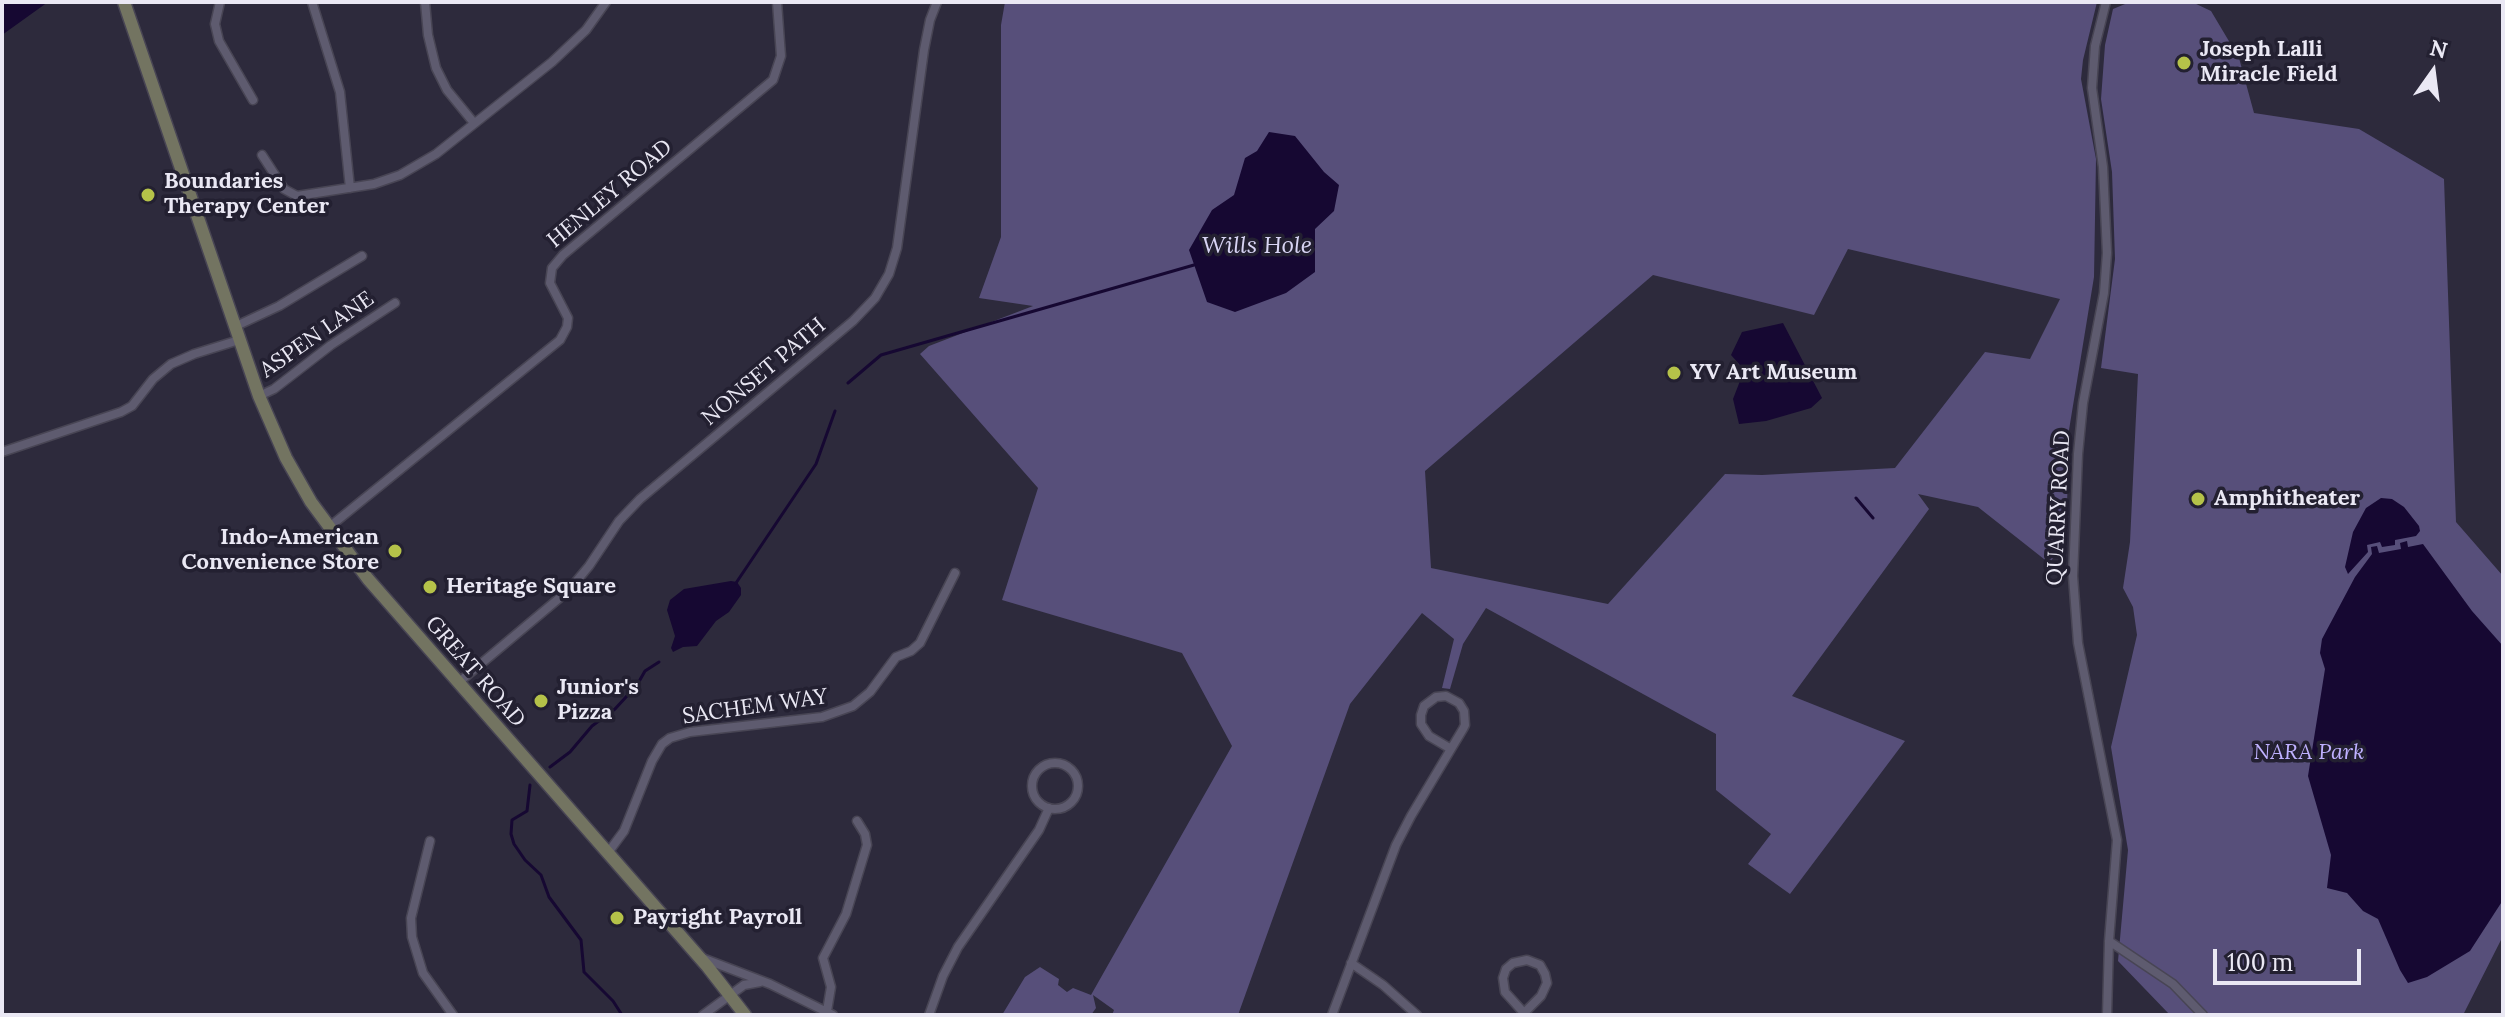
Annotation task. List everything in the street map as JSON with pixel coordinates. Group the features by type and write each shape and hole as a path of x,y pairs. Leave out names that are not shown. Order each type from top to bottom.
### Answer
{"main road":[{"name":"GREAT ROAD","path":"124,2 259,396 286,458 328,528 353,561 745,1015"}],"street":[{"path":"220,2 215,24 219,41 253,100"},
{"path":"312,2 340,92 350,188"},
{"path":"425,2 428,35 436,68 447,90 474,123"},
{"path":"262,155 284,189 302,196 374,184 412,169 564,52 586,30 606,2"},
{"name":"HENLEY ROAD","path":"328,528 560,340 568,318 550,283 552,268 563,255 773,80 781,56 777,2"},
{"name":"NONSET PATH","path":"458,683 569,590 619,521 651,489 853,321 875,298 889,274 897,248 924,50 937,2"},
{"name":"QUARRY ROAD","path":"2106,2 2095,46 2092,88 2103,167 2107,253 2104,293 2087,379 2079,445 2073,576 2078,643 2117,840 2107,1015"},
{"path":"234,327 279,306 362,256"},
{"name":"ASPEN LANE","path":"259,396 274,389 331,345 395,303"},
{"path":"2,452 121,412 132,406 153,379 171,364 239,340"},
{"name":"SACHEM WAY","path":"607,854 624,831 662,744 690,732 822,717 853,706 870,692 893,661 920,643 955,573"},
{"path":"1332,1015 1396,845 1465,725 1464,711 1455,700 1446,696 1436,697 1424,706 1421,724 1429,736 1451,749"},
{"path":"1061,764 1074,772 1078,792 1065,807 1049,808 1035,797 1034,778 1043,767 1061,764"},
{"path":"929,1015 943,976 958,947 1045,821 1049,808"},
{"path":"698,957 770,984 830,1013 831,987 823,958 849,905 867,845 857,821"},
{"path":"430,841 411,918 412,937 423,973 453,1015"},
{"path":"2109,941 2173,984 2203,1015"},
{"path":"1522,959 1540,965 1547,983 1541,996 1523,1014 1502,983 1509,966 1522,959"},
{"path":"1351,963 1383,985 1417,1015"},
{"path":"703,1015 749,983 770,984"}],"green space":[{"path":"1005,2 2097,2 2081,79 2096,159 2094,277 2069,430 2066,543 2049,563 1978,507 1918,494 1929,509 1792,696 1905,741 1790,894 1748,864 1771,834 1716,790 1716,734 1486,608 1463,644 1450,689 1442,688 1454,639 1422,613 1350,704 1238,1015 1112,1015 1114,1010 1093,995 1096,1008 1091,1015 1002,1015 1025,977 1040,967 1059,979 1058,985 1067,992 1073,988 1091,995 1232,746 1182,653 1002,600 1038,488 920,354 929,346 1033,306 979,298 1001,237 1001,25","holes":["1848,249 2060,299 2030,359 1985,352 1895,468 1725,474 1608,604 1431,568 1425,471 1653,275 1814,315"]},
{"name":"NARA Park","path":"2130,2 2192,2 2211,11 2239,58 2254,113 2359,129 2444,179 2456,522 2503,576 2503,936 2463,1015 2170,1015 2118,961 2128,850 2111,747 2137,635 2133,607 2123,588 2130,542 2138,374 2101,368 2115,259 2112,172 2101,99 2105,45 2113,9"}],"water":[{"path":"2,2 48,2 2,35"},
{"name":"Wills Hole","path":"1269,132 1295,136 1324,172 1339,185 1334,211 1315,229 1315,272 1286,293 1235,312 1207,302 1189,250 1212,210 1234,195 1245,158 1257,151"},
{"path":"1783,323 1822,398 1811,408 1766,421 1739,424 1733,399 1740,381 1740,365 1731,355 1742,332"},
{"path":"2381,498 2392,499 2404,507 2420,531 2416,536 2395,540 2395,545 2382,547 2380,542 2367,545 2368,552 2348,574 2345,567 2353,532 2366,508"},
{"path":"2407,541 2408,547 2423,544 2472,611 2503,646 2503,900 2470,951 2427,977 2408,983 2378,919 2363,911 2347,893 2327,888 2331,855 2308,776 2325,669 2320,653 2322,639 2355,577 2372,554 2371,547 2377,546 2379,553 2401,549 2400,543"},
{"path":"737,582 741,595 729,612 716,621 697,646 683,647 673,652 671,648 675,636 667,610 670,600 684,589"}],"waterway":[{"path":"848,383 881,355 1194,265"},
{"path":"736,583 816,464 835,411"},
{"path":"1856,498 1873,518"},
{"path":"550,767 570,752 592,726 615,709 645,671 659,662"},
{"path":"530,785 527,811 512,820 514,844 541,875 549,897 581,940 584,972 613,1001 622,1015"}],"place":[{"name":"Joseph Lalli Miracle Field","path":"2184,63"},
{"name":"Boundaries Therapy Center","path":"148,195"},
{"name":"YV Art Museum","path":"1674,373"},
{"name":"Amphitheater","path":"2198,499"},
{"name":"Indo-American Convenience Store","path":"395,551"},
{"name":"Heritage Square","path":"430,587"},
{"name":"Junior's Pizza","path":"541,701"},
{"name":"Payright Payroll","path":"617,918"}]}
